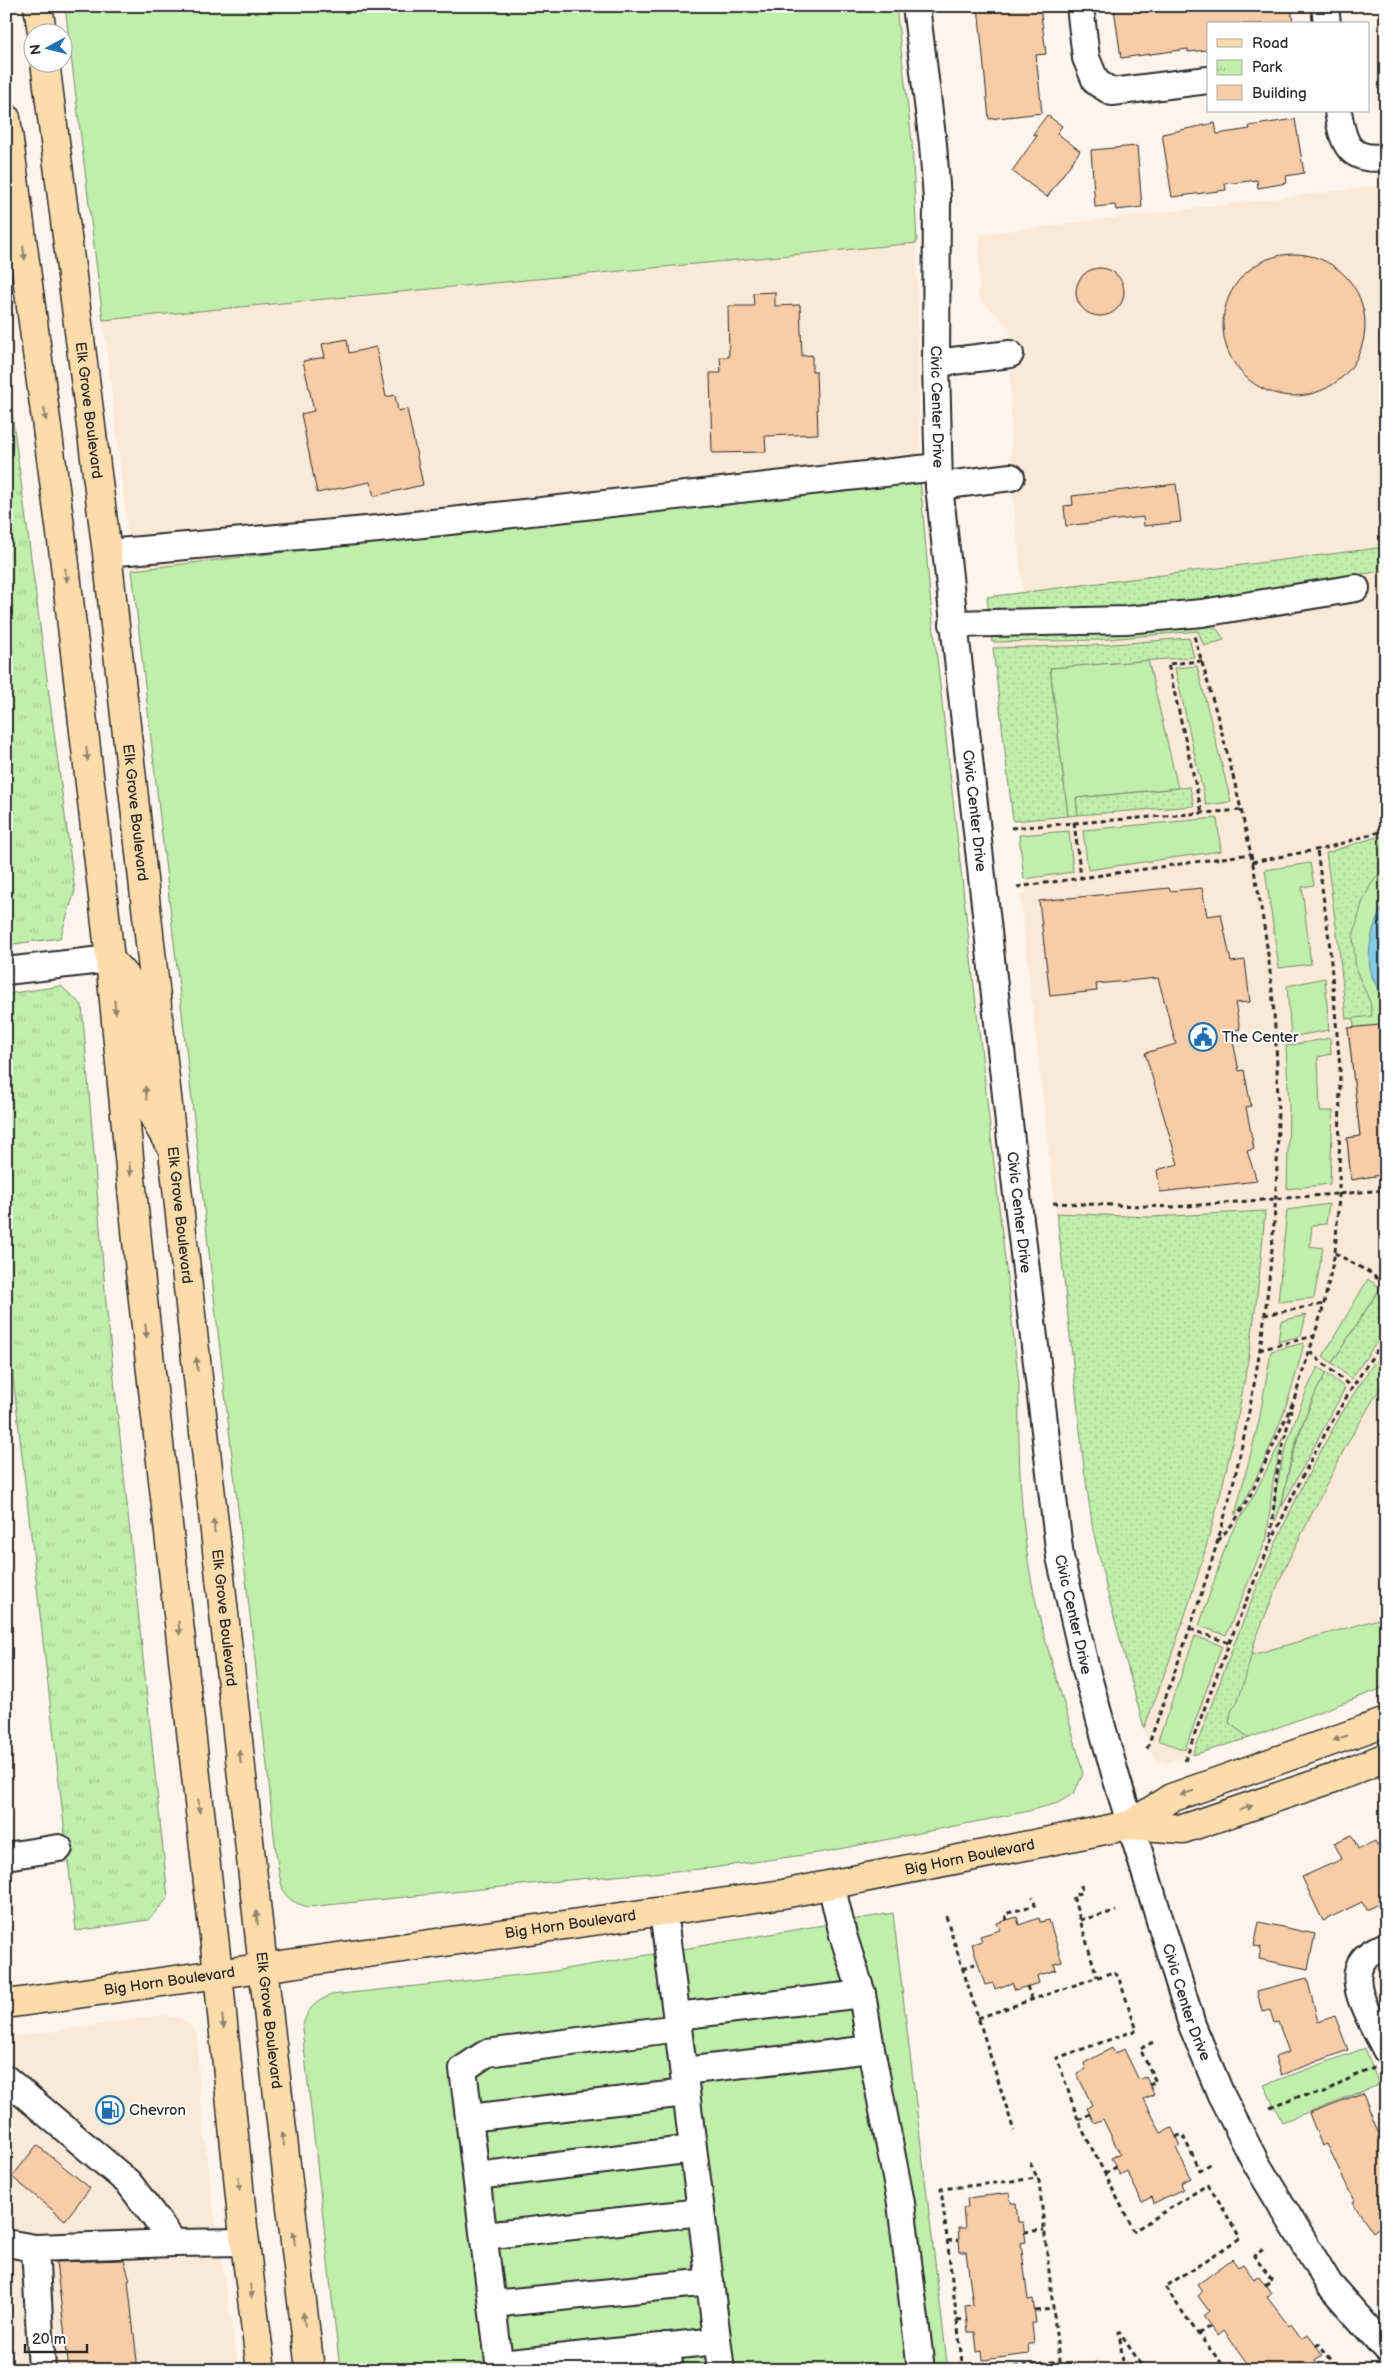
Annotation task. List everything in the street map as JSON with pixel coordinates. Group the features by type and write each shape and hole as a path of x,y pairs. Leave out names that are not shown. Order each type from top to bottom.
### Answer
{"main road":[{"path":"38,6 40,22"},
{"name":"Elk Grove Boulevard","path":"47,72 106,553 151,947 262,1967 310,2370"},
{"path":"6,118 63,546 110,959 141,1282 218,1973 245,2242 261,2370"},
{"path":"80,696 92,713 104,741 125,917 151,947"},
{"path":"110,959 130,982 137,1009 147,1105 173,1152"},
{"name":"Big Horn Boulevard","path":"1130,1825 1171,1798 1386,1722"},
{"name":"Big Horn Boulevard","path":"6,2004 663,1911 831,1884 1130,1825 1182,1829 1336,1777 1386,1758"}],"street":[{"name":"Civic Center Drive","path":"916,6 935,172 936,363 939,476 953,624 1060,1557 1086,1670 1130,1825 1192,2025 1221,2096 1256,2163 1329,2284 1386,2348"},
{"path":"1080,6 1086,58 1096,82 1112,92 1207,80"},
{"path":"1326,6 1327,22"},
{"path":"1338,112 1341,132 1352,153 1368,159 1386,157"},
{"path":"936,363 1010,354"},
{"path":"106,553 939,476 1011,477"},
{"path":"953,624 1076,622 1202,613 1356,588"},
{"path":"6,970 110,959"},
{"path":"6,1850 58,1848"},
{"path":"831,1884 842,1935 862,1994 902,2203 921,2370"},
{"path":"663,1911 721,2370"},
{"path":"1381,2059 1360,1996 1357,1974 1364,1958 1386,1946"},
{"path":"717,2341 668,2358 500,2367 463,2069 487,2054 862,1994"},
{"path":"469,2118 871,2049"},
{"path":"6,2079 129,2184 174,2243"},
{"path":"476,2176 693,2149"},
{"path":"484,2236 701,2212"},
{"path":"6,2243 35,2248 245,2242"},
{"path":"35,2248 42,2370"},
{"path":"492,2304 710,2282"}],"path":[{"path":"1147,1748 1190,1629 1240,1456 1264,1315 1275,1200 1274,1039 1262,911 1224,738 1194,635 1187,636"},
{"path":"1202,661 1168,664 1202,813"},
{"path":"1010,828 1241,810"},
{"path":"1074,822 1081,878"},
{"path":"1252,862 1317,850 1386,830"},
{"path":"1272,1540 1271,1520 1277,1474 1294,1400 1324,1304 1335,1253 1339,1194 1340,1070 1338,1031 1329,938 1317,850"},
{"path":"1017,887 1251,854"},
{"path":"1053,1203 1174,1207 1386,1190"},
{"path":"1335,1253 1372,1274 1386,1286"},
{"path":"1264,1315 1324,1304"},
{"path":"1259,1350 1314,1336"},
{"path":"1186,1761 1229,1643 1272,1540 1298,1485 1351,1387 1386,1337"},
{"path":"1310,1352 1351,1387"},
{"path":"1216,1544 1235,1521 1250,1496 1294,1400"},
{"path":"1190,1629 1229,1643"},
{"path":"1081,1885 1082,1892 1073,1896 1097,1978"},
{"path":"1007,1920 1005,1914 1035,1905 1033,1897"},
{"path":"1080,1920 1116,1911"},
{"path":"946,1916 1014,2131"},
{"path":"963,1968 975,1964"},
{"path":"978,2018 1116,1973 1137,2030 1057,2058 1078,2120 1134,2231 1207,2185 1232,2222 1240,2238 1165,2287 1198,2334 1227,2370"},
{"path":"1027,1986 1032,2000"},
{"path":"1149,2085 1156,2082 1140,2049 1155,2041"},
{"path":"1270,2107 1296,2097 1324,2093 1381,2059"},
{"path":"1078,2120 1090,2114"},
{"path":"1176,2137 1182,2134 1200,2170 1214,2162"},
{"path":"1030,2163 1038,2178 1060,2370"},
{"path":"1105,2174 1116,2167"},
{"path":"963,2370 941,2189 1038,2178"},
{"path":"1024,2232 1044,2230"},
{"path":"948,2241 959,2240"},
{"path":"1265,2248 1254,2256 1272,2280 1265,2285"},
{"path":"1035,2311 1054,2308"},
{"path":"957,2320 966,2319"},
{"path":"1198,2334 1210,2326"},
{"path":"1124,2370 1119,2332 1145,2370"},
{"path":"1316,2346 1319,2344 1339,2370"},
{"path":"987,2370 1060,2361"},
{"path":"1350,2370 1356,2365"}],"shaded area":[{"path":"1386,185 1386,1687 1249,1738 1166,1763 1154,1758 1149,1747 1107,1591 1093,1530 1084,1468 1020,894 1026,893 1017,821 1013,821 987,597 1023,592 1011,477 1010,328 978,297 980,234"},
{"path":"917,243 920,478 132,570 103,320"},
{"path":"163,2015 183,2019 193,2028 197,2036 200,2097 214,2212 239,2370 6,2370 6,2038"}],"green space":[{"path":"65,6 896,6 912,142 917,243 103,320 72,64 72,22 67,22"},
{"path":"6,368 75,891 60,938 6,945"},
{"path":"920,478 930,596 1019,1384 1021,1494 1026,1549 1041,1624 1083,1774 1074,1793 1058,1803 1025,1812 824,1852 712,1868 579,1879 308,1907 298,1904 285,1894 279,1875 132,570"},
{"path":"1386,547 1386,570 1237,597 1136,608 989,613 987,597"},
{"path":"1207,624 1218,630 1224,640 1204,646 1198,631 1097,640 992,642 991,635"},
{"path":"1189,638 1194,657 1050,668 1068,816 1013,821 993,648 1101,645"},
{"path":"1148,660 1178,788 1076,798 1078,815 1068,816 1050,668"},
{"path":"1197,666 1231,802 1206,805 1175,668"},
{"path":"1190,787 1194,806 1078,815 1076,798"},
{"path":"1217,818 1221,851 1088,870 1083,830"},
{"path":"1069,831 1073,872 1024,879 1019,835"},
{"path":"1386,834 1386,864 1370,886 1362,903 1353,937 1356,970 1370,1002 1372,1016 1346,1019 1339,948 1326,853"},
{"path":"1386,860 1386,1174 1351,1180 1347,1138 1360,1136 1348,1028 1354,1027 1347,964 1359,902"},
{"path":"1310,863 1314,885 1302,887 1311,964 1279,968 1265,870"},
{"path":"1325,978 1329,1030 1291,1037 1287,986"},
{"path":"61,986 82,1005 106,1302 168,1898 148,1920 76,1931 6,1315 6,994"},
{"path":"1330,1038 1331,1054 1318,1057 1320,1111 1333,1111 1330,1184 1287,1189 1289,1108 1286,1046"},
{"path":"1329,1204 1326,1224 1312,1225 1310,1246 1323,1248 1314,1298 1278,1302 1287,1210"},
{"path":"1265,1211 1259,1279 1250,1346 1239,1411 1225,1474 1209,1538 1190,1601 1144,1728 1107,1591 1093,1530 1084,1468 1057,1213 1150,1217"},
{"path":"1368,1279 1380,1288 1332,1363 1323,1356"},
{"path":"1380,1288 1386,1293 1386,1329 1351,1379 1332,1363"},
{"path":"1306,1315 1301,1336 1278,1342 1281,1321"},
{"path":"1304,1343 1295,1379 1277,1431 1248,1495 1235,1515 1259,1421 1271,1351"},
{"path":"1386,1346 1386,1378 1347,1444 1285,1567 1255,1641 1245,1679 1238,1701 1231,1711 1229,1723 1249,1738 1193,1755 1253,1596 1300,1492 1354,1393"},
{"path":"1318,1367 1326,1373 1311,1403 1299,1434 1292,1455 1281,1505 1275,1521 1274,1505 1281,1465 1295,1421"},
{"path":"1326,1373 1345,1388 1282,1507 1298,1438 1310,1405"},
{"path":"1283,1437 1273,1481 1267,1538 1226,1635 1199,1626 1228,1539 1254,1495"},
{"path":"1386,1617 1386,1687 1249,1738 1229,1723 1231,1711 1238,1700 1251,1655"},
{"path":"1195,1636 1222,1646 1185,1750 1158,1740"},
{"path":"893,1913 948,2370 340,2370 302,2029 306,2016 315,2004 331,1995 548,1972"},
{"path":"1365,2048 1379,2085 1282,2122 1264,2085"}],"water":[{"path":"1386,901 1386,995 1377,987 1369,964 1375,923"}],"building":[{"path":"978,6 1040,6 1046,54 1036,55 1042,113 989,119"},
{"path":"1129,6 1291,6 1293,22 1207,22 1207,50 1188,52 1188,49 1121,58 1114,8"},
{"path":"1047,115 1062,126 1057,133 1080,151 1047,197 1012,171 1037,136 1033,134"},
{"path":"1295,119 1304,173 1286,176 1287,183 1258,188 1257,180 1225,184 1226,190 1172,197 1162,134 1215,123 1217,134 1250,129 1249,126"},
{"path":"1137,146 1142,207 1116,210 1115,205 1095,207 1091,150"},
{"path":"1294,254 1321,260 1333,266 1344,275 1353,286 1359,298 1365,325 1359,352 1353,364 1344,375 1333,384 1321,390 1294,396 1267,390 1255,384 1244,375 1235,364 1229,352 1223,325 1229,298 1235,286 1244,275 1255,266 1267,260"},
{"path":"1100,268 1109,270 1117,275 1122,283 1124,292 1122,301 1117,309 1109,314 1100,316 1091,314 1083,309 1078,301 1076,292 1078,283 1083,275 1091,270"},
{"path":"775,292 775,306 800,305 802,356 812,355 812,371 816,371 818,434 765,436 766,452 712,453 710,373 721,373 720,357 729,357 728,306 754,306 753,293"},
{"path":"347,339 349,353 376,347 386,397 395,395 398,411 407,409 423,485 374,496 370,482 317,493 301,414 314,411 303,361 325,357 322,344"},
{"path":"1176,484 1181,522 1144,526 1143,517 1066,526 1064,506 1073,505 1072,496"},
{"name":"The Center","path":"1169,888 1170,891 1202,888 1207,916 1221,914 1231,962 1245,960 1250,1002 1235,1003 1240,1029 1231,1031 1239,1071 1244,1070 1251,1106 1246,1107 1254,1149 1247,1151 1257,1181 1160,1192 1157,1170 1178,1164 1145,1053 1176,1044 1158,978 1096,984 1097,991 1050,996 1039,901"},
{"path":"1380,1025 1386,1074 1386,1174 1351,1180 1347,1138 1360,1136 1348,1028"},
{"path":"1352,1835 1358,1849 1375,1841 1377,1845 1386,1841 1386,1900 1366,1910 1362,1902 1323,1921 1302,1877 1342,1859 1334,1843"},
{"path":"1017,1917 1019,1925 1039,1918 1040,1922 1049,1920 1062,1962 1054,1964 1056,1970 1037,1976 1039,1983 1015,1990 1012,1983 995,1989 993,1983 985,1985 972,1944 982,1941 980,1936 1000,1930 997,1923"},
{"path":"1259,1922 1315,1934 1308,1969 1259,1959 1261,1947 1254,1946"},
{"path":"1307,1978 1318,2022 1335,2016 1348,2050 1281,2075 1275,2057 1289,2052 1278,2022 1274,2023 1270,2010 1262,2012 1257,1991"},
{"path":"1112,2048 1115,2054 1124,2049 1139,2080 1146,2077 1154,2094 1144,2099 1161,2133 1172,2128 1180,2146 1176,2148 1191,2178 1181,2183 1183,2189 1154,2203 1152,2197 1142,2202 1127,2171 1120,2175 1111,2158 1120,2154 1103,2119 1094,2123 1087,2108 1092,2105 1077,2074 1086,2069 1084,2063"},
{"path":"1363,2093 1378,2132 1386,2128 1386,2222 1373,2232 1352,2202 1354,2201 1327,2144 1322,2146 1309,2113"},
{"path":"37,2145 90,2188 65,2220 12,2177"},
{"path":"1010,2193 1011,2203 1016,2203 1018,2222 1023,2222 1026,2242 1021,2243 1028,2300 1033,2299 1036,2323 1032,2323 1034,2344 1028,2344 1029,2354 983,2360 982,2351 977,2352 975,2332 968,2332 965,2306 973,2305 966,2252 960,2252 958,2228 965,2228 963,2208 968,2208 967,2198"},
{"path":"1232,2259 1238,2267 1243,2264 1254,2279 1259,2276 1271,2293 1267,2297 1289,2326 1291,2324 1302,2339 1308,2335 1323,2355 1316,2360 1324,2370 1252,2370 1224,2331 1218,2336 1203,2316 1209,2311 1198,2296 1202,2292 1197,2285"},
{"path":"124,2260 130,2280 128,2281 138,2370 69,2370 56,2262"}],"place":[{"name":"The Center","path":"1203,1037"},
{"name":"Chevron","path":"110,2110"}]}
